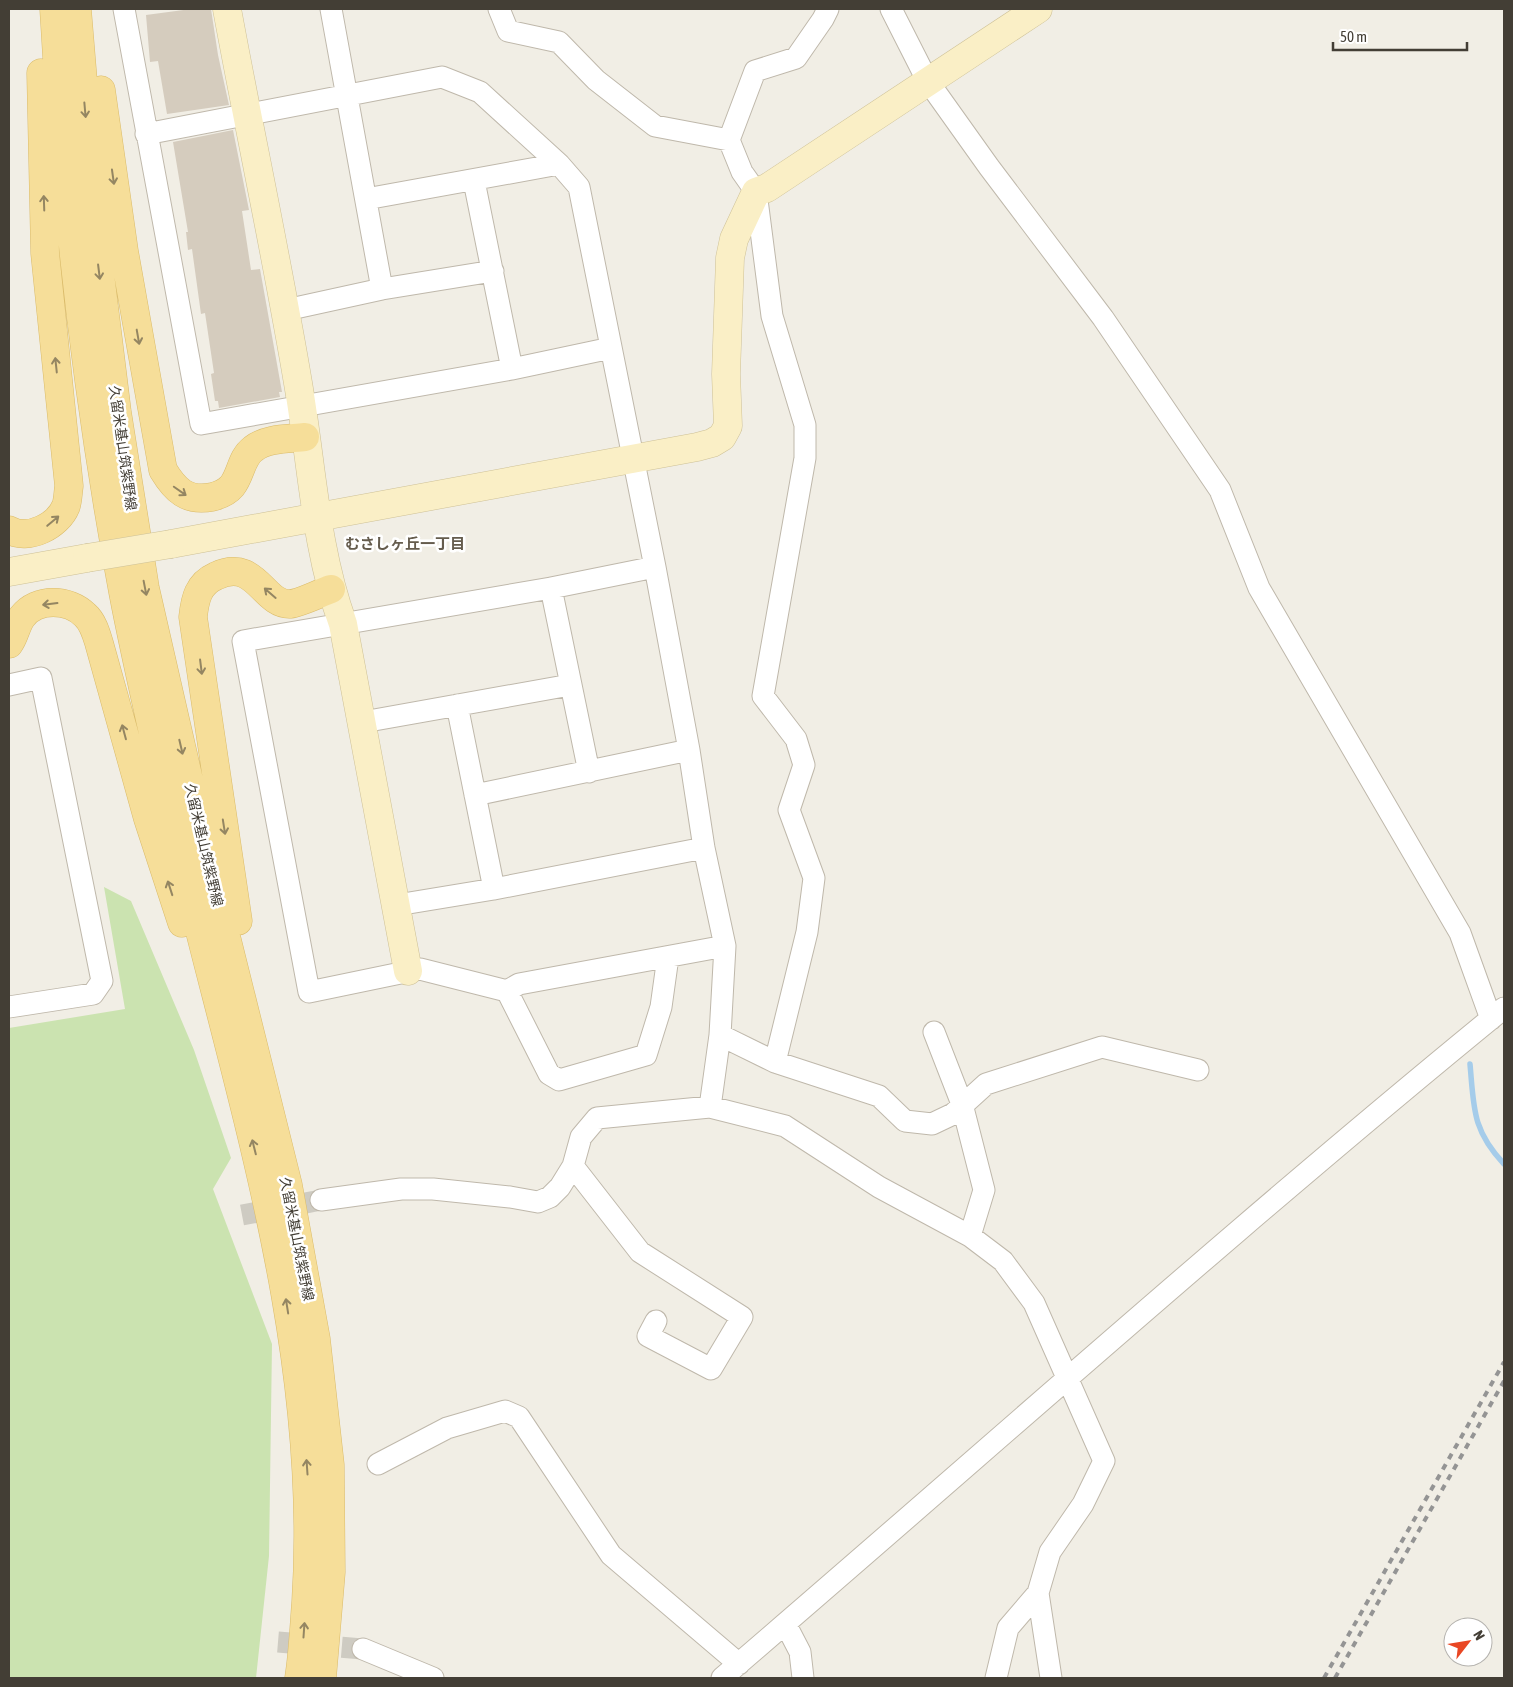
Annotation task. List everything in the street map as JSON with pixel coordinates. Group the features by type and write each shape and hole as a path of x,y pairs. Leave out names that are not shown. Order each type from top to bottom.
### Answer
{"main road":[{"path":"9,530 25,534 48,526 59,518 66,506 69,486 45,252 40,21 43,9"},
{"name":"久留米基山筑紫野線","path":"54,9 60,100 77,274 118,565 169,804 233,1014 288,1185 316,1340 330,1465 331,1572 322,1678"},
{"name":"久留米基山筑紫野線","path":"77,9 97,250 117,412 143,579 208,862 233,1014 281,1270 302,1407 309,1528 308,1580 300,1678"},
{"path":"82,9 96,56 124,251 163,470 174,487 184,495 194,499 221,495 233,485 247,454 254,448 264,442 305,437"},
{"path":"233,1014 240,931 194,617 195,599 205,582 224,572 246,574 258,581 278,600 290,604 330,589"},
{"path":"9,644 23,615 46,603 71,606 84,614 92,623 148,819 194,959 233,1014"}],"street":[{"path":"124,9 201,424 512,369 611,348"},
{"path":"226,9 286,310 302,405 317,518 330,589 344,624 408,971"},
{"path":"331,9 382,290"},
{"path":"499,9 508,31 559,42 596,80 655,126 729,140"},
{"path":"775,1062 807,932 814,878 789,810 804,766 796,739 763,696 805,458 805,425 772,316 756,192 742,172 729,140 755,71 796,58 828,9"},
{"path":"722,1678 786,1625 1068,1376 1497,1013 1460,934 1259,588 1220,490 1104,318 927,80 890,9"},
{"path":"9,572 317,518 712,443 722,437 728,426 726,374 730,258 734,239 756,192 767,188 927,80 1038,9"},
{"path":"146,134 442,77 480,92 559,164 579,187 689,750 704,848 725,946 720,1035 710,1107"},
{"path":"366,200 559,164"},
{"path":"474,181 512,369"},
{"path":"286,310 382,290 493,271"},
{"path":"654,567 551,588 243,641 309,992 420,969 507,991 519,984 725,946"},
{"path":"551,588 588,772"},
{"path":"9,685 41,678 102,981 94,994 9,1008"},
{"path":"362,722 570,685"},
{"path":"457,705 494,889"},
{"path":"475,795 689,750"},
{"path":"397,905 494,889 704,848"},
{"path":"507,991 548,1074 559,1080 646,1056 661,1007 668,957"},
{"path":"934,1032 962,1104 984,1190 970,1236"},
{"path":"720,1035 775,1062 879,1096 904,1121 932,1124 952,1114 986,1084 1102,1047 1198,1070"},
{"path":"321,1200 401,1189 432,1189 510,1197 538,1202 550,1197 560,1187 573,1166 581,1137 597,1118 710,1107 785,1126 879,1186 970,1236 1003,1262 1034,1303 1068,1376 1104,1462 1083,1504 1050,1552 1038,1593 1008,1628 996,1678"},
{"path":"573,1166 640,1252 742,1317 711,1369 648,1336 656,1321"},
{"path":"378,1464 447,1428 505,1412 519,1417 611,1556 739,1664"},
{"path":"1038,1593 1051,1678"},
{"path":"786,1625 800,1652 803,1678"},
{"path":"363,1649 433,1678"}],"green space":[{"path":"104,887 131,901 194,1050 231,1158 213,1189 272,1344 269,1556 256,1678 9,1678 9,1028 125,1009"}],"building":[{"path":"191,9 211,9 218,55 229,105 167,114 158,61 150,62 146,15"},
{"path":"233,130 249,210 242,211 251,270 260,269 282,392 279,392 280,397 219,408 218,401 215,401 211,374 214,373 205,313 201,314 192,249 188,250 186,232 188,232 173,142"}],"waterway":[{"path":"1470,1064 1476,1118 1486,1140 1504,1164"}],"tunnel":[{"path":"242,1215 321,1200"},
{"path":"278,1642 363,1649"}],"railway":[{"path":"1324,1678 1504,1362"},
{"path":"1335,1678 1504,1381"}],"district":[{"name":"むさしヶ丘一丁目","path":"405,543"}]}
